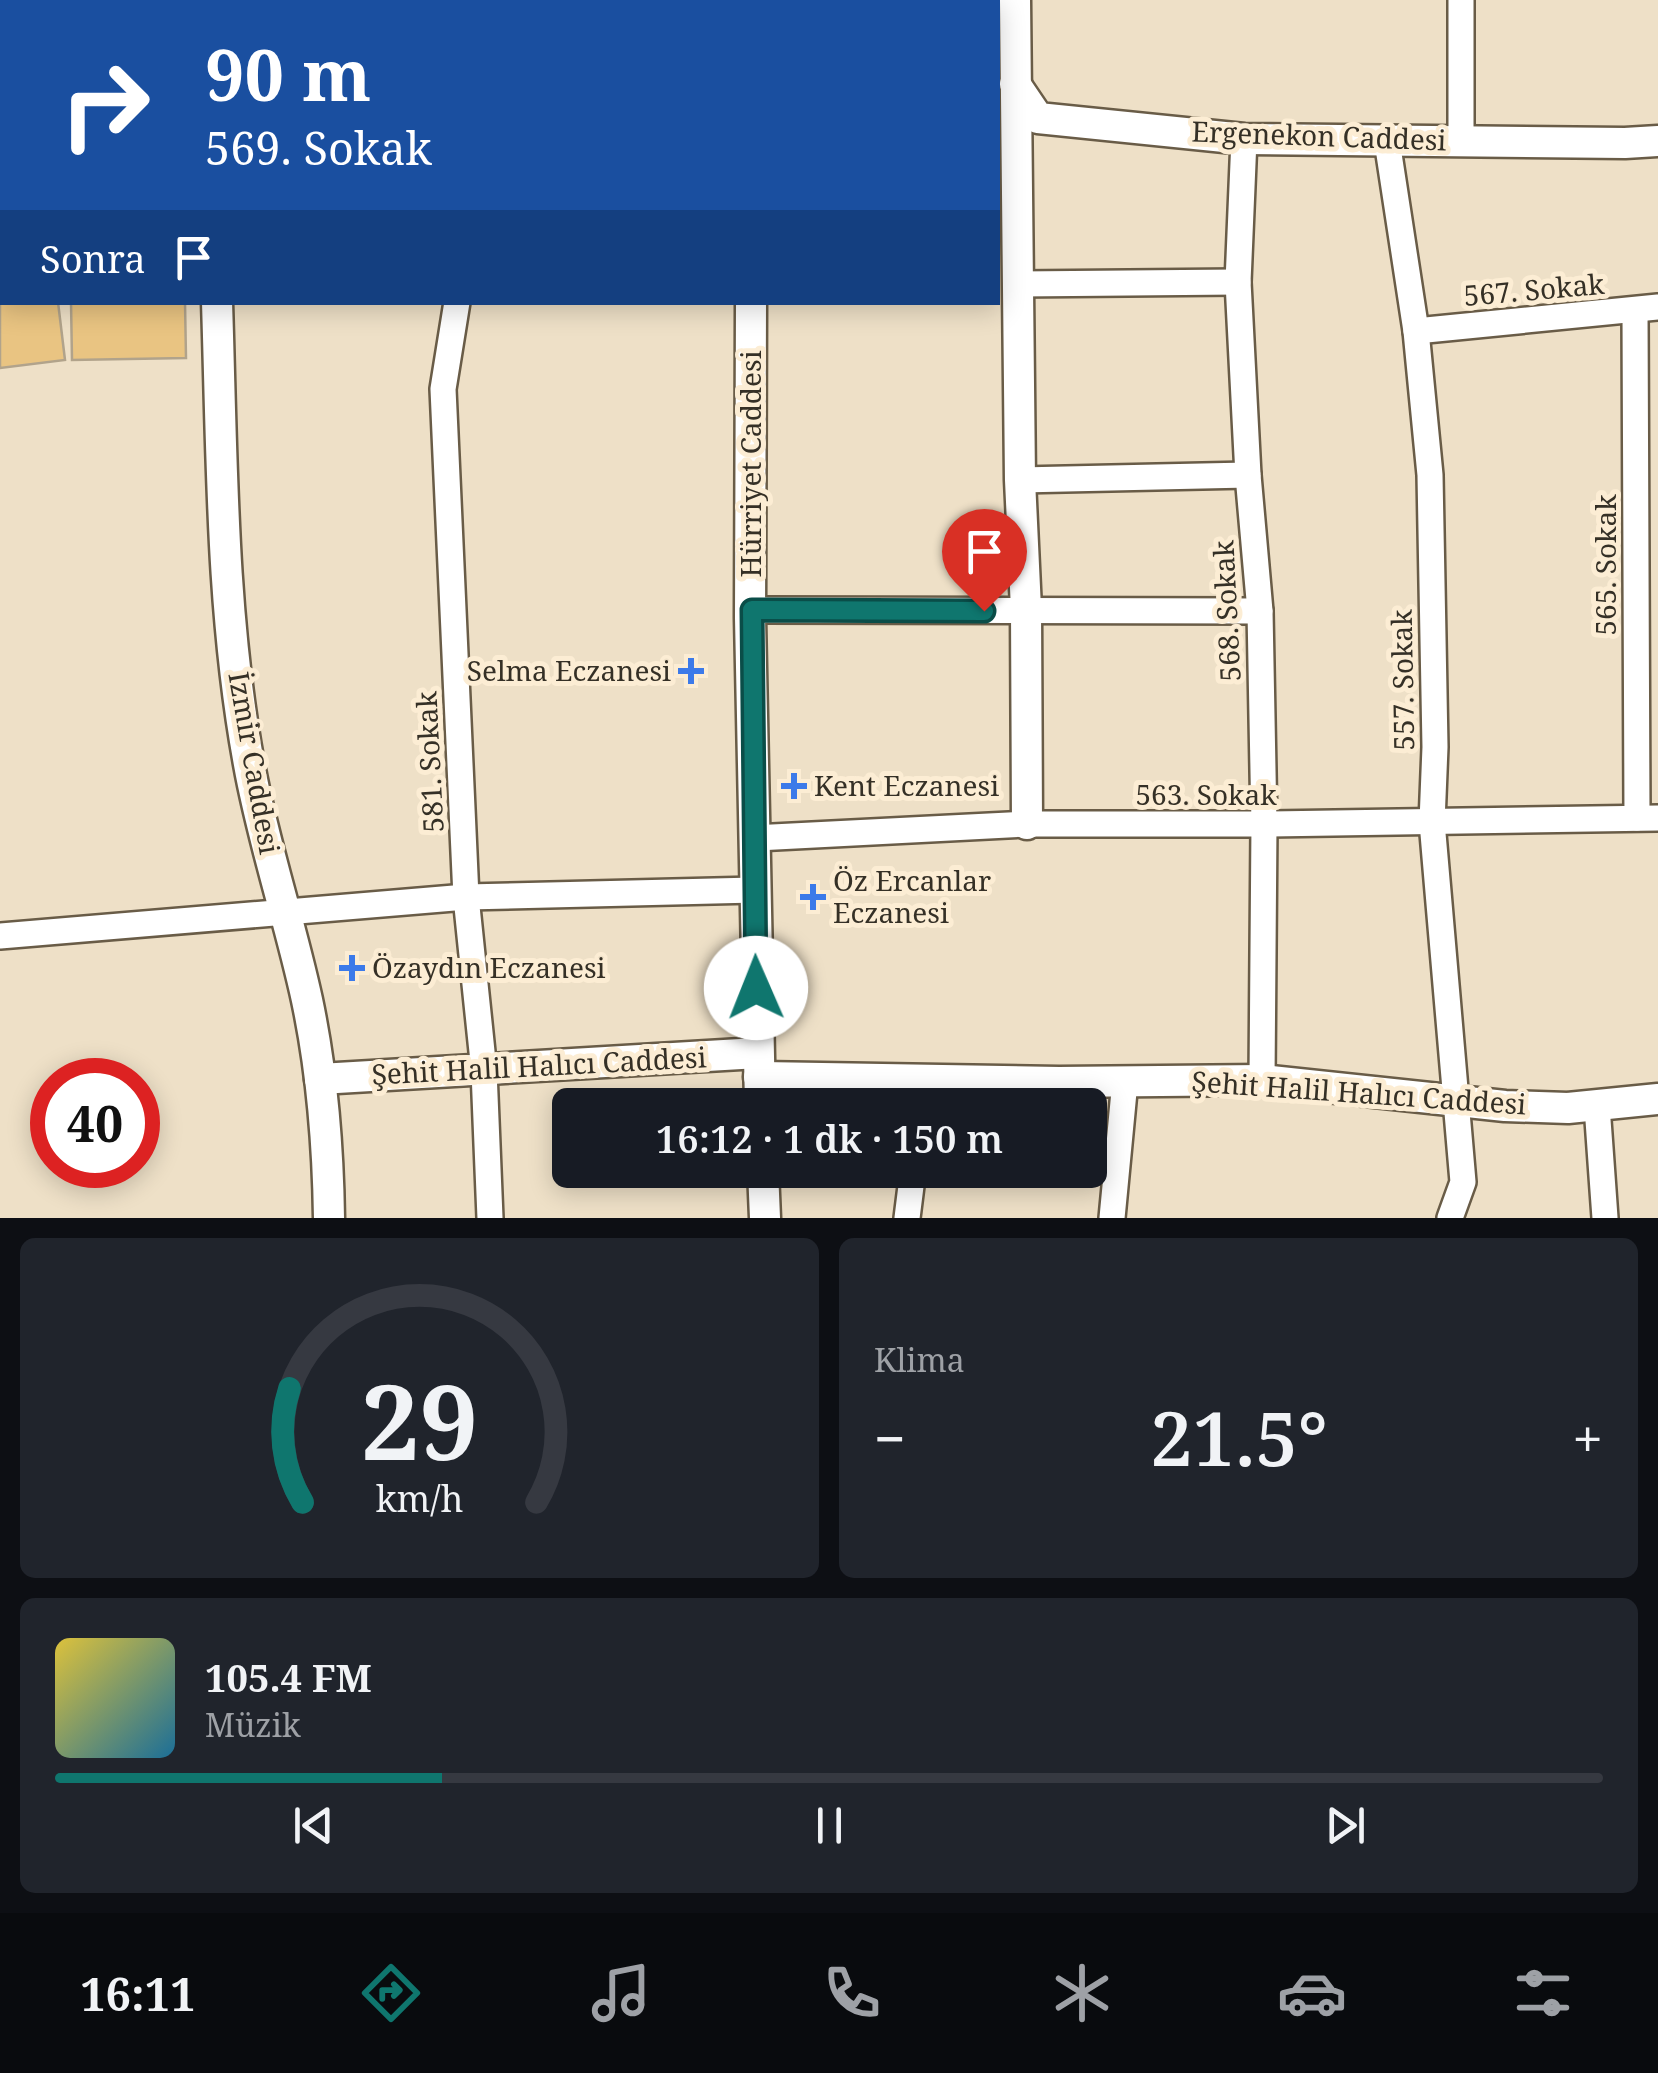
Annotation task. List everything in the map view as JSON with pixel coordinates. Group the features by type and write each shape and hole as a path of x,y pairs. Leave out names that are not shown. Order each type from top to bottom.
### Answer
{"street":[{"path":"1016,0 1006,85 1018,284 1027,824"},
{"path":"1461,0 1461,141"},
{"name":"Ergenekon Caddesi","path":"1006,85 1038,118 1244,139 1658,140"},
{"name":"568. Sokak","path":"1244,139 1238,282 1260,611 1264,824 1262,1080"},
{"name":"557. Sokak","path":"1386,141 1416,331 1430,476 1435,747 1432,822 1464,1182 1450,1218"},
{"path":"1018,284 1238,282"},
{"name":"İzmir Caddesi","path":"217,305 224,533 238,695 248,763 307,1001 320,1079 329,1218"},
{"name":"581. Sokak","path":"457,305 443,389 466,897 484,1071 490,1218"},
{"name":"Hürriyet Caddesi","path":"751,305 759,1078"},
{"name":"567. Sokak","path":"1416,331 1647,309"},
{"name":"565. Sokak","path":"1647,309 1648,818"},
{"path":"1020,480 1248,475"},
{"path":"752,610 1260,611"},
{"name":"563. Sokak","path":"755,838 1027,824 1648,818"},
{"path":"0,936 466,897 755,890"},
{"name":"Şehit Halil Halıcı Caddesi","path":"320,1079 484,1071 759,1078 868,1088"},
{"name":"Şehit Halil Halıcı Caddesi","path":"1007,1088 1125,1081 1262,1080 1520,1107 1597,1106 1658,1099"},
{"path":"1112,1218 1125,1081"},
{"path":"1597,1106 1605,1218"},
{"path":"764,1188 765,1218"},
{"path":"907,1218 911,1188"}],"building":[{"path":"0,305 58,305 65,360 0,368"},
{"path":"71,305 185,305 186,358 72,360"}],"place":[{"name":"Selma Eczanesi","path":"691,671"},
{"name":"Kent Eczanesi","path":"794,786"},
{"name":"Öz Ercanlar Eczanesi","path":"813,897"},
{"name":"Özaydın Eczanesi","path":"352,968"}],"route":[{"path":"756,988 752,610 984,611"}]}
